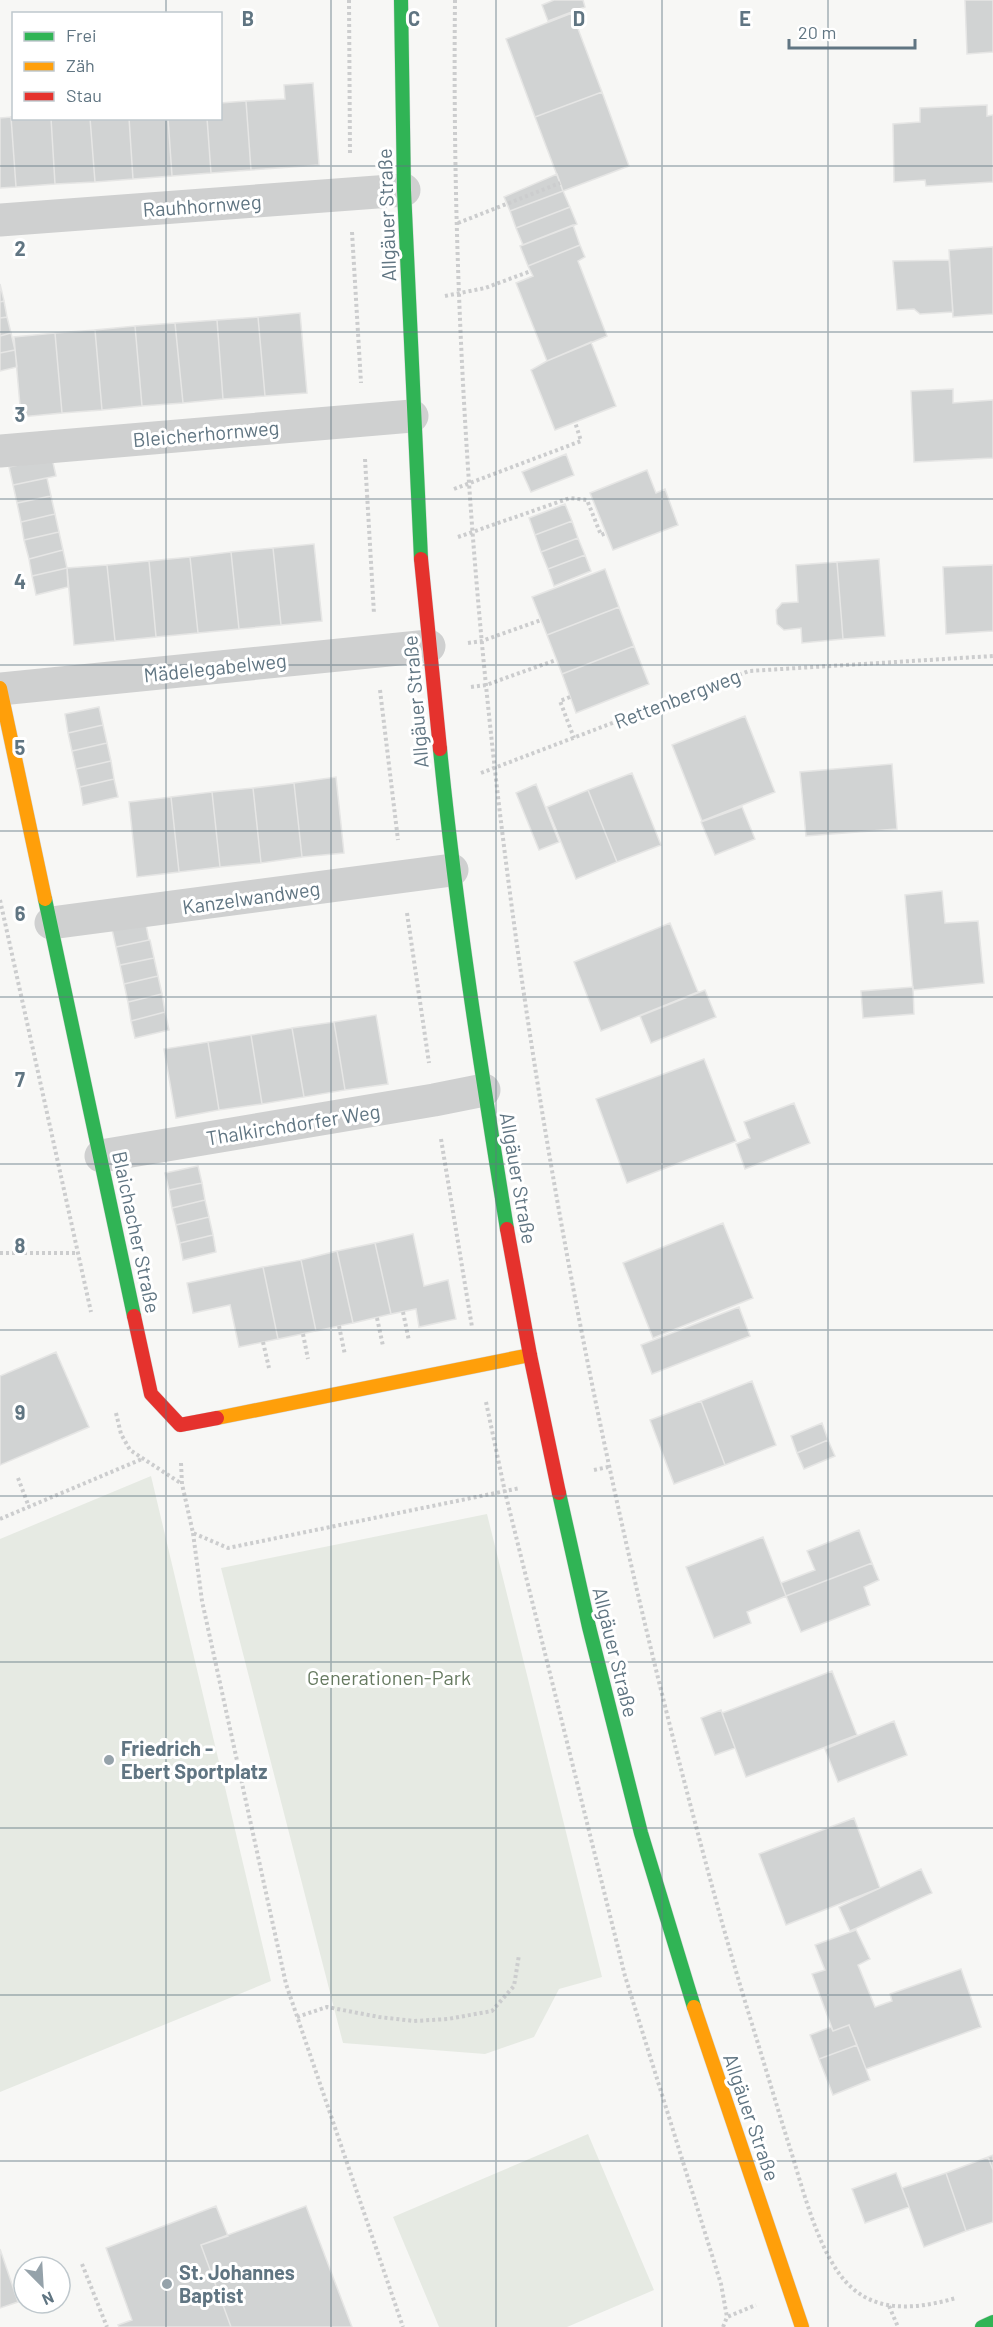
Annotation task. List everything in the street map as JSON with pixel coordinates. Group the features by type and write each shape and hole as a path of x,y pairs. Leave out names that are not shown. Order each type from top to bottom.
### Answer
{"main road":[{"name":"Allgäuer Straße","path":"401,0 407,301 420,549 452,870 484,1090 530,1355 589,1627 641,1833 688,1988 802,2327"},
{"name":"Blaichacher Straße","path":"0,689 151,1394 180,1425"},
{"path":"180,1425 530,1355"},
{"path":"982,2327 993,2322"}],"street":[{"name":"Rauhhornweg","path":"0,220 404,190"},
{"name":"Bleicherhornweg","path":"0,451 412,416"},
{"name":"Mädelegabelweg","path":"0,689 429,646"},
{"name":"Kanzelwandweg","path":"51,923 452,870"},
{"name":"Thalkirchdorfer Weg","path":"101,1156 484,1090"}],"path":[{"path":"455,0 454,128 460,295 473,533 494,769 534,1072 608,1467 656,1676 733,1963 807,2201 825,2249 837,2272 854,2290 871,2301 889,2306 924,2307 964,2296"},
{"path":"458,223 560,183"},
{"path":"407,301 460,295 531,271"},
{"path":"418,503 581,441 575,422"},
{"path":"420,549 473,533 570,498 587,500 601,535 606,533"},
{"path":"429,646 482,641 541,620"},
{"name":"Rettenbergweg","path":"442,784 494,769 749,671 993,656"},
{"path":"434,692 486,685 556,660"},
{"path":"570,697 560,701 574,738"},
{"path":"0,1253 76,1253"},
{"path":"180,1425 182,1484 194,1533 202,1601 286,1984 403,2327"},
{"path":"0,1519 142,1459"},
{"path":"18,1478 29,1507"},
{"path":"194,1533 228,1548 505,1492"},
{"path":"297,2017 327,2007 414,2021 448,2019 492,2011 514,1986 519,1955"},
{"path":"82,2264 107,2327"},
{"path":"889,2306 898,2327"}],"green space":[{"name":"Friedrich - Ebert Sportplatz","path":"151,1476 271,1981 0,2092 0,1539"},
{"name":"Generationen-Park","path":"487,1514 602,1977 559,1989 534,2037 485,2054 343,2043 221,1568"},
{"path":"588,2134 654,2290 567,2327 439,2327 393,2217"}],"building":[{"path":"554,0 583,0 585,7 548,21 542,5"},
{"path":"965,0 993,0 993,52 967,54"},
{"path":"572,13 602,92 535,117 506,39"},
{"path":"313,83 319,165 251,170 246,101 285,99 284,85"},
{"path":"602,92 629,166 563,191 535,117"},
{"path":"246,101 251,170 211,173 207,120 222,120 222,103"},
{"path":"987,105 987,116 993,115 993,182 926,186 925,180 894,182 893,124 920,122 920,108"},
{"path":"11,117 12,120 51,120 55,184 16,187"},
{"path":"11,117 16,187 0,188 0,118"},
{"path":"51,120 90,120 95,182 55,184"},
{"path":"90,120 129,120 133,179 95,182"},
{"path":"129,120 168,120 172,176 133,179"},
{"path":"168,120 207,120 211,173 172,176"},
{"path":"557,174 563,191 510,211 504,197"},
{"path":"563,191 570,207 516,228 510,211"},
{"path":"570,207 577,224 523,245 516,228"},
{"path":"573,225 580,245 528,266 520,246"},
{"path":"580,245 585,257 578,261 607,336 547,361 516,283 533,276 528,266"},
{"path":"993,247 993,314 953,317 949,250"},
{"path":"949,260 953,312 920,314 914,309 897,310 893,261"},
{"path":"0,284 4,301 0,302"},
{"path":"4,301 7,317 0,318 0,302"},
{"path":"300,313 307,393 265,396 258,317"},
{"path":"7,317 11,333 0,336 0,318"},
{"path":"258,317 265,396 223,399 217,320"},
{"path":"217,320 223,399 183,403 175,323"},
{"path":"175,323 183,403 142,406 135,326"},
{"path":"135,326 142,406 102,410 95,330"},
{"path":"95,330 102,410 62,413 55,333"},
{"path":"11,333 15,350 0,353 0,336"},
{"path":"55,333 62,413 21,417 14,337"},
{"path":"591,342 616,406 555,430 531,370"},
{"path":"15,350 17,367 0,371 0,353"},
{"path":"953,389 953,403 993,400 993,458 914,462 911,391"},
{"path":"566,454 574,475 531,492 522,472"},
{"path":"52,458 56,476 13,485 9,467"},
{"path":"647,470 656,493 665,489 678,525 613,550 590,493"},
{"path":"47,478 51,496 17,503 13,485"},
{"path":"51,496 55,514 21,522 17,503"},
{"path":"565,504 572,521 535,535 529,518"},
{"path":"55,514 59,532 24,540 21,522"},
{"path":"572,521 578,538 541,552 535,535"},
{"path":"59,532 63,550 29,559 24,540"},
{"path":"578,538 585,555 548,569 541,552"},
{"path":"314,544 322,621 281,625 273,548"},
{"path":"273,548 281,625 239,629 231,552"},
{"path":"63,550 67,568 32,576 29,559"},
{"path":"231,552 239,629 198,633 190,557"},
{"path":"585,555 591,571 554,586 548,569"},
{"path":"190,557 198,633 156,637 149,561"},
{"path":"879,559 885,636 843,639 837,562"},
{"path":"149,561 156,637 115,641 107,565"},
{"path":"837,562 843,639 802,643 801,628 784,630 777,624 776,610 782,603 798,602 796,565"},
{"path":"107,565 115,641 74,645 67,568"},
{"path":"993,565 993,631 946,634 943,567"},
{"path":"67,568 68,587 36,595 32,576"},
{"path":"605,569 619,607 547,635 532,597"},
{"path":"619,607 634,646 562,674 547,635"},
{"path":"634,646 649,684 576,713 562,674"},
{"path":"99,707 103,725 68,733 65,714"},
{"path":"745,716 775,792 702,821 672,745"},
{"path":"103,725 107,743 72,751 68,733"},
{"path":"107,743 111,761 76,769 72,751"},
{"path":"111,761 114,779 80,787 76,769"},
{"path":"892,764 897,829 806,836 800,772"},
{"path":"632,773 661,845 617,862 588,790"},
{"path":"336,777 344,853 302,857 294,783"},
{"path":"114,779 118,797 83,805 80,787"},
{"path":"294,783 302,857 261,863 253,788"},
{"path":"536,784 559,842 539,850 516,793"},
{"path":"253,788 261,863 220,867 212,792"},
{"path":"588,790 617,862 576,879 547,807"},
{"path":"212,792 220,867 179,872 171,797"},
{"path":"171,797 179,872 137,877 129,802"},
{"path":"742,807 755,839 715,855 701,822"},
{"path":"942,891 945,923 978,921 984,983 913,990 905,895"},
{"path":"145,920 149,940 116,947 111,925"},
{"path":"670,923 698,992 601,1031 574,962"},
{"path":"150,940 154,958 120,965 116,947"},
{"path":"154,958 158,976 124,984 120,965"},
{"path":"158,976 162,994 128,1002 124,984"},
{"path":"913,987 914,1014 863,1018 861,991"},
{"path":"705,990 716,1017 651,1043 640,1016"},
{"path":"162,994 165,1012 131,1021 128,1002"},
{"path":"165,1012 169,1030 135,1038 131,1021"},
{"path":"376,1015 388,1084 345,1090 334,1022"},
{"path":"334,1022 345,1090 304,1097 292,1028"},
{"path":"292,1028 304,1097 262,1104 251,1035"},
{"path":"251,1035 262,1104 219,1110 208,1042"},
{"path":"208,1042 219,1110 176,1118 164,1049"},
{"path":"704,1059 736,1141 627,1183 596,1099"},
{"path":"794,1103 810,1143 745,1169 736,1144 750,1138 744,1122"},
{"path":"198,1166 202,1183 169,1190 165,1173"},
{"path":"202,1183 205,1200 172,1208 169,1190"},
{"path":"205,1200 209,1217 176,1225 172,1208"},
{"path":"209,1217 213,1235 180,1243 176,1225"},
{"path":"723,1223 753,1298 653,1338 623,1263"},
{"path":"413,1234 424,1286 448,1280 456,1319 419,1327 416,1309 391,1314 375,1243"},
{"path":"213,1235 216,1252 183,1260 180,1243"},
{"path":"375,1243 391,1314 353,1323 337,1251"},
{"path":"337,1251 353,1323 316,1331 301,1260"},
{"path":"301,1260 316,1331 278,1339 263,1267"},
{"path":"263,1267 278,1339 239,1347 230,1305 193,1313 187,1283"},
{"path":"739,1307 750,1336 652,1374 641,1345"},
{"path":"56,1352 89,1427 0,1465 0,1376"},
{"path":"752,1381 776,1445 725,1465 701,1401"},
{"path":"701,1401 725,1465 674,1484 650,1420"},
{"path":"822,1423 828,1440 797,1453 791,1436"},
{"path":"828,1440 835,1456 804,1469 797,1453"},
{"path":"859,1530 872,1563 786,1596 781,1583 815,1570 807,1551"},
{"path":"763,1537 786,1596 747,1612 751,1623 714,1638 686,1567"},
{"path":"872,1563 879,1580 864,1587 870,1605 801,1632 786,1596"},
{"path":"832,1671 857,1735 746,1777 722,1713"},
{"path":"721,1710 735,1748 715,1755 701,1718"},
{"path":"894,1721 907,1755 838,1782 825,1749"},
{"path":"854,1818 880,1888 786,1925 759,1854"},
{"path":"921,1869 932,1893 850,1931 839,1907"},
{"path":"856,1930 870,1959 858,1965 875,2007 892,2001 890,1994 961,1969 981,2027 866,2069 849,2025 833,2031 812,1974 825,1970 815,1945"},
{"path":"849,2025 857,2045 819,2059 810,2035 831,2027 833,2031"},
{"path":"857,2045 870,2080 833,2095 819,2059"},
{"path":"993,2155 993,2170 988,2157"},
{"path":"988,2157 993,2170 993,2222 966,2231 946,2173"},
{"path":"896,2173 909,2207 865,2223 852,2189"},
{"path":"946,2173 966,2231 924,2247 902,2188"},
{"name":"St. Johannes Baptist","path":"216,2206 228,2236 201,2245 231,2327 119,2327 118,2325 132,2320 106,2248"},
{"path":"306,2206 352,2327 231,2327 201,2245"},
{"path":"0,2249 12,2284 12,2304 0,2308"}],"traffic: fast":[{"path":"401,0 404,190 421,559"},
{"path":"440,749 470,990 507,1229"},
{"path":"45,899 134,1316"},
{"path":"559,1493 589,1627 641,1833 694,2007"},
{"path":"982,2327 993,2322"}],"traffic: slow":[{"path":"0,688 45,899"},
{"path":"217,1418 530,1355"},
{"path":"694,2007 802,2327"}],"traffic: jam":[{"path":"421,559 440,749"},
{"path":"507,1229 559,1493"},
{"path":"134,1316 151,1394 180,1425 217,1418"}],"place":[{"name":"Friedrich - Ebert Sportplatz","path":"109,1760"},
{"name":"St. Johannes Baptist","path":"167,2284"}]}
